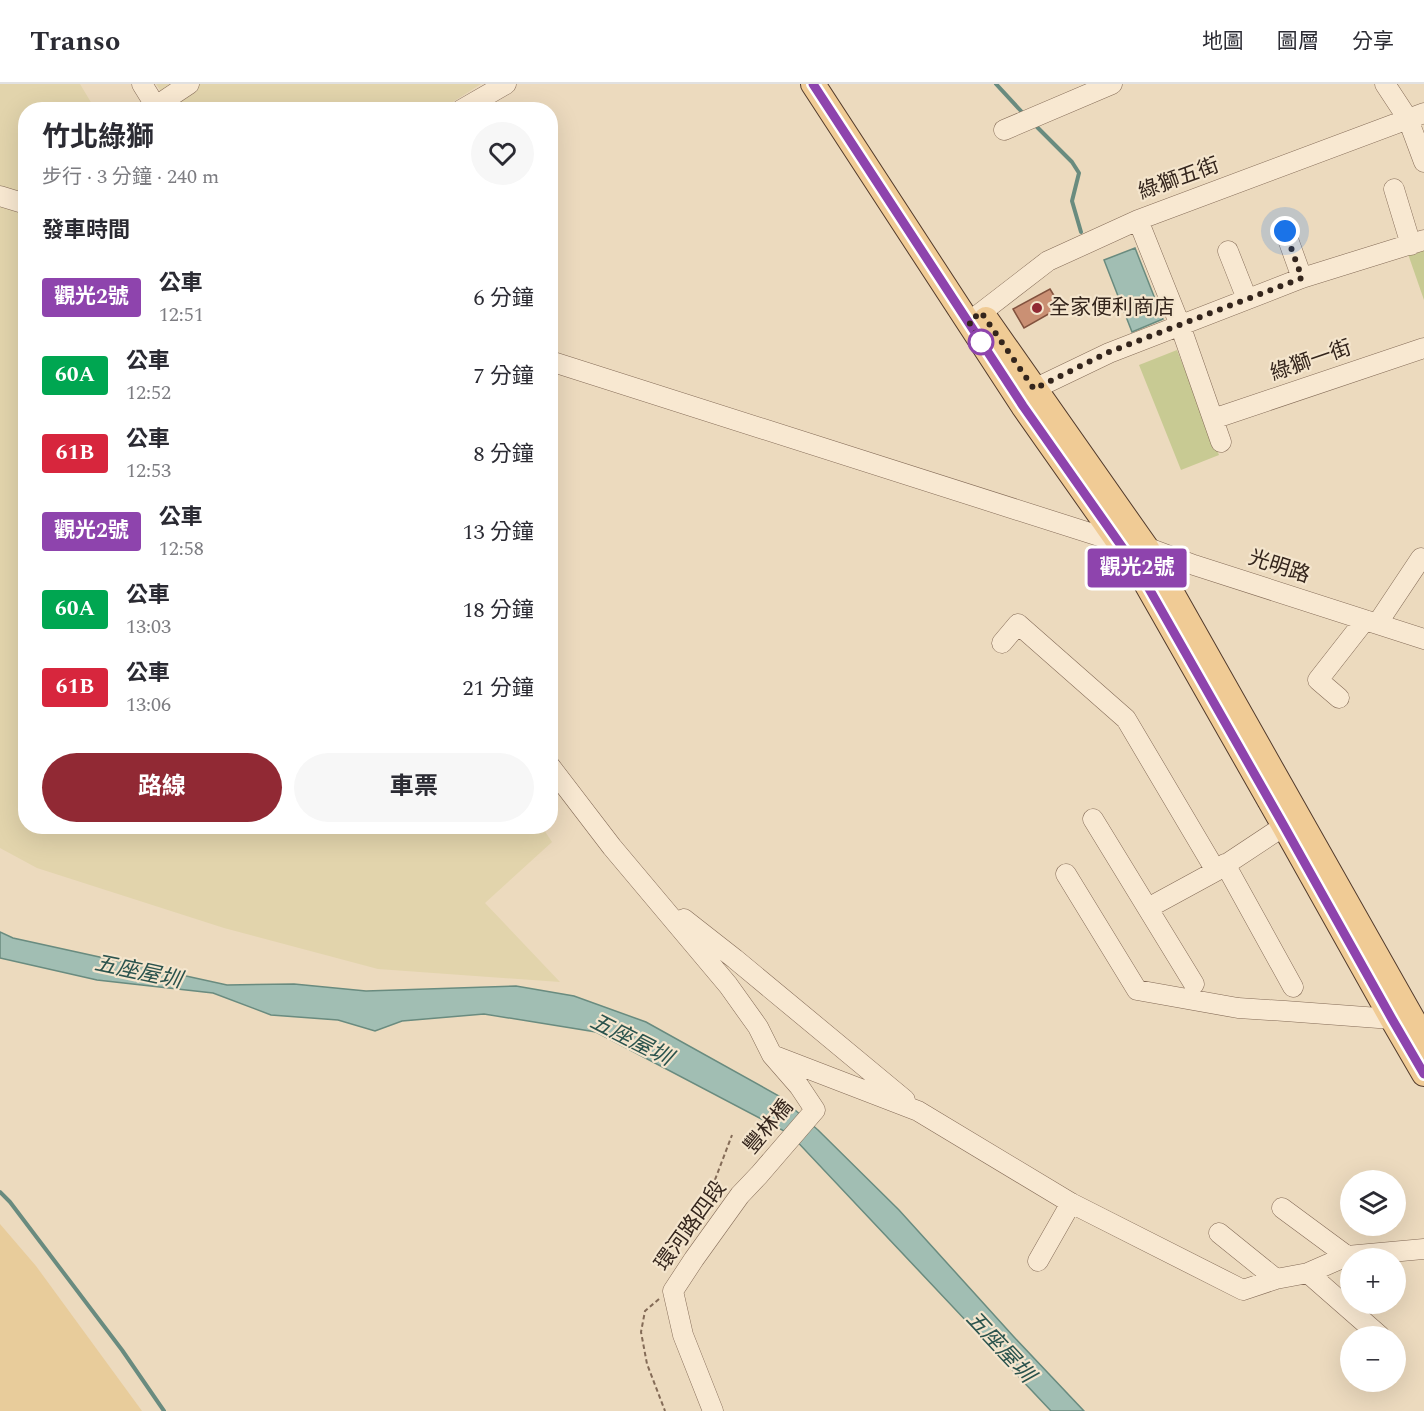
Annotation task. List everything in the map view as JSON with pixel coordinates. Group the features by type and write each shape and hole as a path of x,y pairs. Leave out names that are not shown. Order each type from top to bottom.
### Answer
{"main road":[{"path":"813,84 975,317 1034,389 1146,548 1292,822"},
{"path":"830,84 975,317 1023,406 1139,571 1292,822 1412,1029 1424,1074"}],"street":[{"path":"142,84 153,102"},
{"path":"165,102 189,84"},
{"path":"475,102 506,84"},
{"path":"1004,130 1112,84"},
{"path":"1385,84 1416,116 1423,158"},
{"name":"綠獅五街","path":"975,317 1048,261 1137,220 1416,116"},
{"path":"1034,389 1109,352 1302,278 1418,243 1394,189"},
{"path":"0,196 18,202"},
{"path":"1137,220 1180,325 1221,442"},
{"path":"1285,231 1302,278"},
{"path":"1228,251 1247,299"},
{"name":"綠獅一街","path":"1214,419 1424,348"},
{"name":"光明路","path":"558,364 1118,542 1146,548 1424,639"},
{"path":"1339,698 1318,680 1371,622 1421,558"},
{"path":"1002,643 1018,624 1126,719 1293,987"},
{"path":"558,776 612,847 728,985 758,1027 772,1055 918,1111"},
{"path":"1093,819 1194,984"},
{"path":"1148,909 1220,868 1292,822"},
{"path":"1066,873 1137,990 1238,1008 1285,1011 1412,1029"},
{"path":"653,895 735,959 918,1111 1071,1203 1243,1290 1276,1279 1308,1273 1340,1259"},
{"name":"豐林橋","path":"759,1175 814,1110 800,1086 772,1055"},
{"name":"環河路四段","path":"713,1411 683,1335 673,1291 740,1195 759,1175"},
{"path":"1038,1261 1071,1203"},
{"path":"1282,1208 1340,1251"},
{"path":"1219,1233 1276,1279"},
{"path":"1406,1251 1424,1249"},
{"path":"1308,1273 1369,1326"}],"path":[{"path":"699,1224 732,1135"},
{"path":"665,1411 647,1364 641,1332 645,1311 658,1299 673,1291"}],"shaded area":[{"path":"0,84 80,84 91,102 18,102 18,834 547,834 552,842 485,903 560,982 378,969 224,928 37,868 0,848"},
{"path":"156,84 481,84 453,102 168,102"}],"green space":[{"path":"1424,248 1424,300 1408,254"},
{"path":"1177,350 1219,455 1181,470 1139,365"}],"sand":[{"path":"0,1224 36,1266 142,1411 0,1411"}],"water":[{"path":"1135,248 1163,319 1132,332 1104,260"},
{"name":"五座屋圳","path":"0,932 13,938 227,985 294,984 366,991 516,986 574,996 646,1022 779,1096 818,1130 899,1210 1084,1411 1051,1411 790,1134 596,1032 484,1014 402,1021 375,1031 338,1020 271,1015 213,993 97,980 0,958"}],"building":[{"name":"全家便利商店","path":"1050,289 1061,307 1024,328 1013,309"}],"waterway":[{"path":"996,84 1021,111"},
{"path":"1037,127 1072,162 1079,173 1072,201 1081,232"},
{"path":"0,1192 10,1202 122,1350 164,1411"}],"bus line":[{"name":"觀光2號","path":"813,84 1023,406 1139,571 1424,1074"}],"place":[{"name":"全家便利商店","path":"1037,308"}],"route":[{"path":"981,342 969,322 981,312 1034,389 1109,352 1302,278 1285,231"}]}
